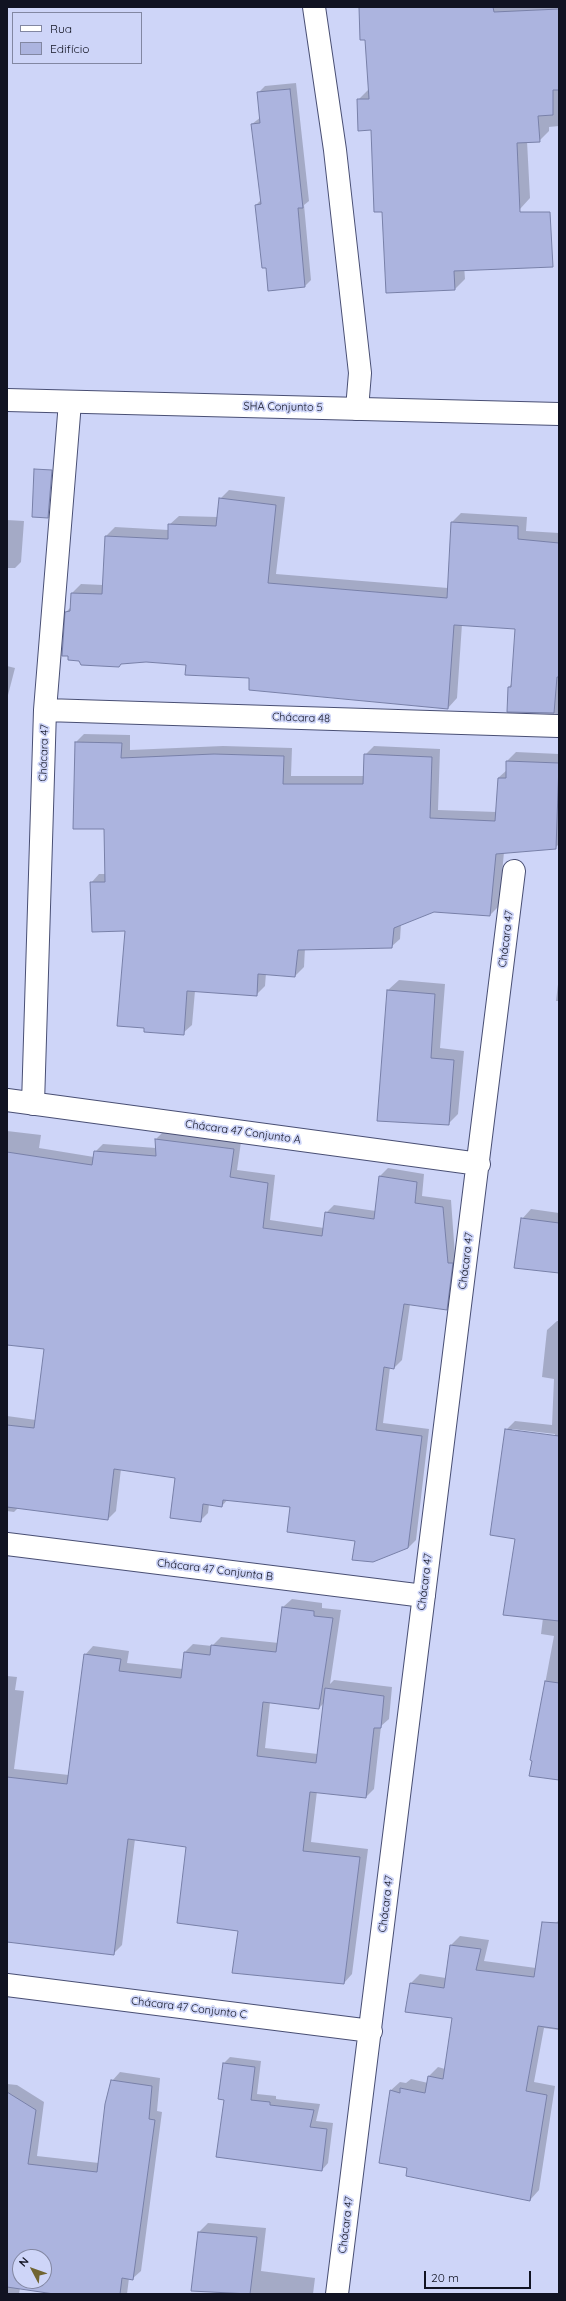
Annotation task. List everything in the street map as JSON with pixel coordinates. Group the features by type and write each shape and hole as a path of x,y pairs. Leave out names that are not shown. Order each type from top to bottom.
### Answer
{"street":[{"path":"314,7 335,150 360,373 357,409"},
{"name":"SHA Conjunto 5","path":"7,400 559,414"},
{"name":"Chácara 47","path":"33,1104 45,710 70,402"},
{"name":"Chácara 48","path":"45,710 558,726"},
{"name":"Chácara 47","path":"337,2294 371,2031 514,871"},
{"name":"Chácara 47 Conjunto A","path":"7,1100 478,1164"},
{"name":"Chácara 47 Conjunta B","path":"7,1544 424,1596"},
{"name":"Chácara 47 Conjunto C","path":"7,1985 371,2031"}],"building":[{"path":"359,7 493,7 494,12 559,9 559,90 553,90 553,115 538,116 540,142 517,143 520,212 550,212 553,267 454,271 455,290 386,293 382,212 374,212 371,130 358,131 357,99 369,99 365,40 360,40"},
{"path":"290,89 303,208 298,208 305,287 268,291 266,268 262,268 255,205 261,204 251,124 260,123 257,92"},
{"path":"34,469 52,470 48,518 32,517"},
{"path":"219,498 276,505 268,583 447,598 451,522 518,526 518,539 559,543 559,677 557,677 554,713 507,712 508,687 511,687 515,629 454,625 448,709 249,690 249,678 185,675 186,665 146,662 121,664 119,667 81,665 79,661 68,660 68,656 62,656 65,612 70,611 71,593 102,594 105,536 168,539 168,524 216,526"},
{"path":"75,742 122,743 121,758 214,754 284,756 283,784 363,784 364,754 432,757 430,818 495,821 498,778 506,778 506,761 559,763 556,849 496,854 490,916 434,912 394,928 392,948 298,950 295,977 258,974 257,996 187,991 184,1035 144,1032 144,1028 117,1026 125,931 92,932 90,882 105,882 104,829 73,829"},
{"path":"387,990 435,994 431,1058 454,1060 449,1125 377,1121"},
{"path":"155,1139 234,1149 230,1177 268,1183 263,1228 322,1236 325,1212 374,1219 379,1176 417,1182 415,1203 443,1207 448,1263 453,1263 447,1310 404,1304 394,1369 384,1367 376,1430 422,1436 408,1548 373,1562 352,1560 355,1541 287,1532 290,1507 223,1500 222,1507 203,1504 201,1522 170,1518 175,1478 114,1469 108,1520 7,1507 7,1425 34,1428 44,1349 7,1345 7,1152 92,1165 94,1151 156,1156"},
{"path":"521,1218 559,1223 559,1273 514,1268"},
{"path":"505,1429 559,1436 559,1621 503,1615 515,1539 490,1535"},
{"path":"282,1607 314,1611 314,1616 333,1618 319,1709 263,1702 257,1756 316,1763 325,1688 384,1696 381,1728 374,1728 366,1798 310,1792 303,1851 360,1857 344,1984 232,1973 238,1931 177,1923 186,1847 128,1839 114,1955 7,1942 7,1777 67,1784 84,1654 121,1659 119,1671 181,1678 184,1652 210,1655 211,1645 276,1652"},
{"path":"545,1681 559,1683 559,1780 529,1776 532,1761 530,1760"},
{"path":"542,1922 559,1923 559,2029 538,2026 526,2091 547,2095 530,2201 406,2176 407,2168 379,2163 390,2090 400,2093 400,2088 425,2093 428,2076 443,2079 452,2018 405,2012 410,1983 444,1988 450,1945 481,1949 476,1970 534,1977"},
{"path":"223,2063 255,2067 251,2100 270,2102 270,2105 314,2110 310,2127 327,2129 322,2171 216,2157 224,2100 218,2099"},
{"path":"111,2080 152,2086 149,2119 155,2120 133,2280 122,2278 120,2294 54,2294 20,2289 52,2289 52,2249 12,2249 12,2288 7,2287 7,2092 36,2110 28,2164 97,2172 105,2104"},
{"path":"198,2232 257,2237 250,2294 191,2291"}]}
